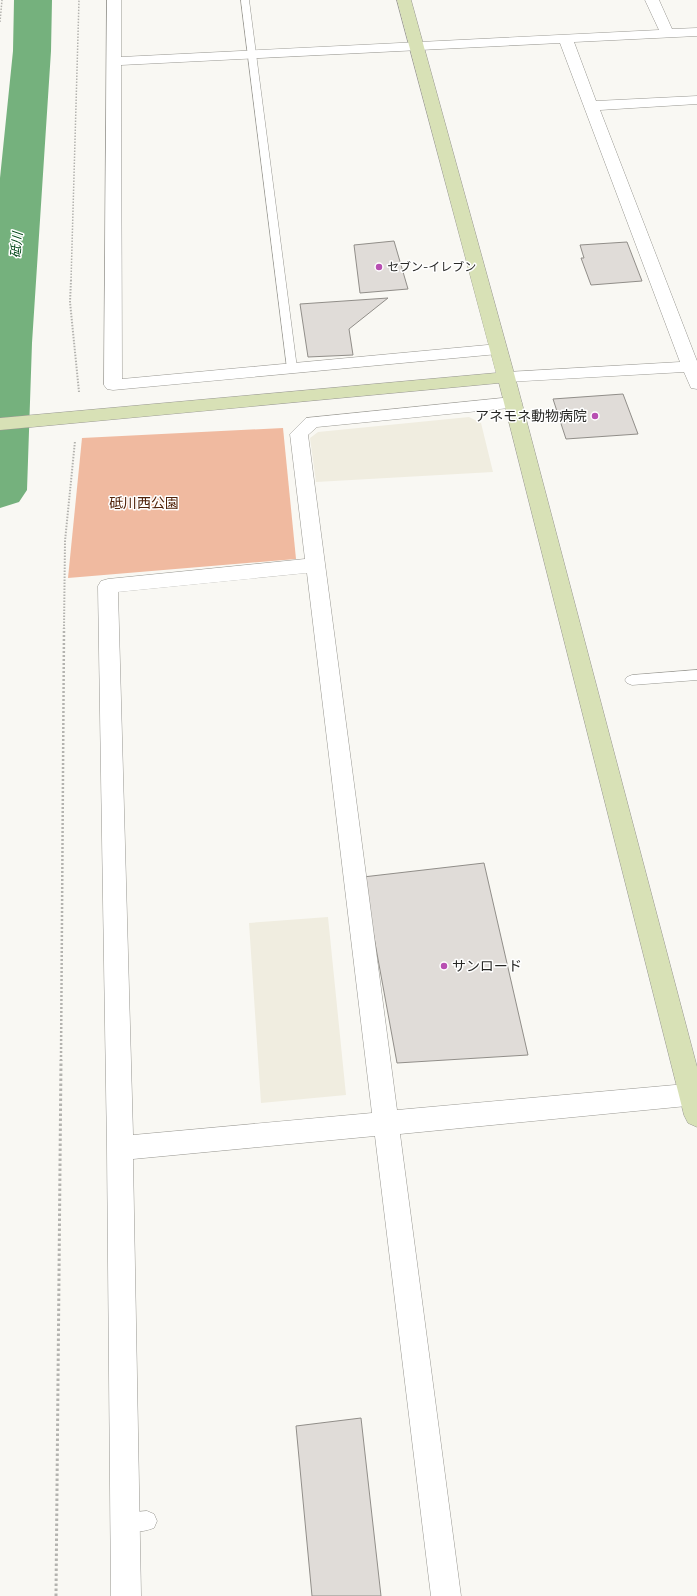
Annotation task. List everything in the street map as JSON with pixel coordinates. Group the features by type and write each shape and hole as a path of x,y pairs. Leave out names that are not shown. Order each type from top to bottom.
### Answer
{"street":[{"path":"114,0 113,385 498,349"},
{"path":"120,1148 385,1124 695,1101 513,403 404,0"},
{"path":"652,0 668,34"},
{"path":"114,60 566,40 697,32"},
{"path":"566,40 694,366 697,384"},
{"path":"591,106 697,100"},
{"path":"0,424 506,377 694,366"},
{"path":"446,1596 298,434 312,422 513,403"},
{"path":"126,1596 136,1522 120,1148 108,586 315,566"}],"lane":[{"path":"245,0 292,368"},
{"path":"632,680 697,675"}],"path":[{"path":"0,22 2,0"},
{"path":"56,1596 59,1160 63,989 62,839 65,541 73,418 80,398 70,302 79,0"}],"shaded area":[{"path":"469,417 481,423 493,472 316,482 310,438 318,432"},
{"path":"328,917 346,1095 261,1103 249,923"}],"green space":[{"name":"砥川西公園","path":"283,428 296,559 68,578 82,438"}],"building":[{"name":"セブン-イレブン","path":"394,241 408,289 360,293 354,245"},
{"path":"627,242 642,281 591,285 581,258 584,258 580,245"},
{"path":"388,298 349,329 353,355 308,357 300,304"},
{"name":"アネモネ動物病院","path":"623,394 638,434 566,439 553,399"},
{"name":"サンロード","path":"484,863 528,1055 397,1063 363,877"},
{"path":"361,1418 381,1596 312,1596 296,1426"}],"waterway":[{"name":"砥川","path":"0,490 8,343 32,51 33,0"}],"place":[{"name":"セブン-イレブン","path":"379,267"},
{"name":"アネモネ動物病院","path":"595,416"},
{"name":"サンロード","path":"444,966"}]}
